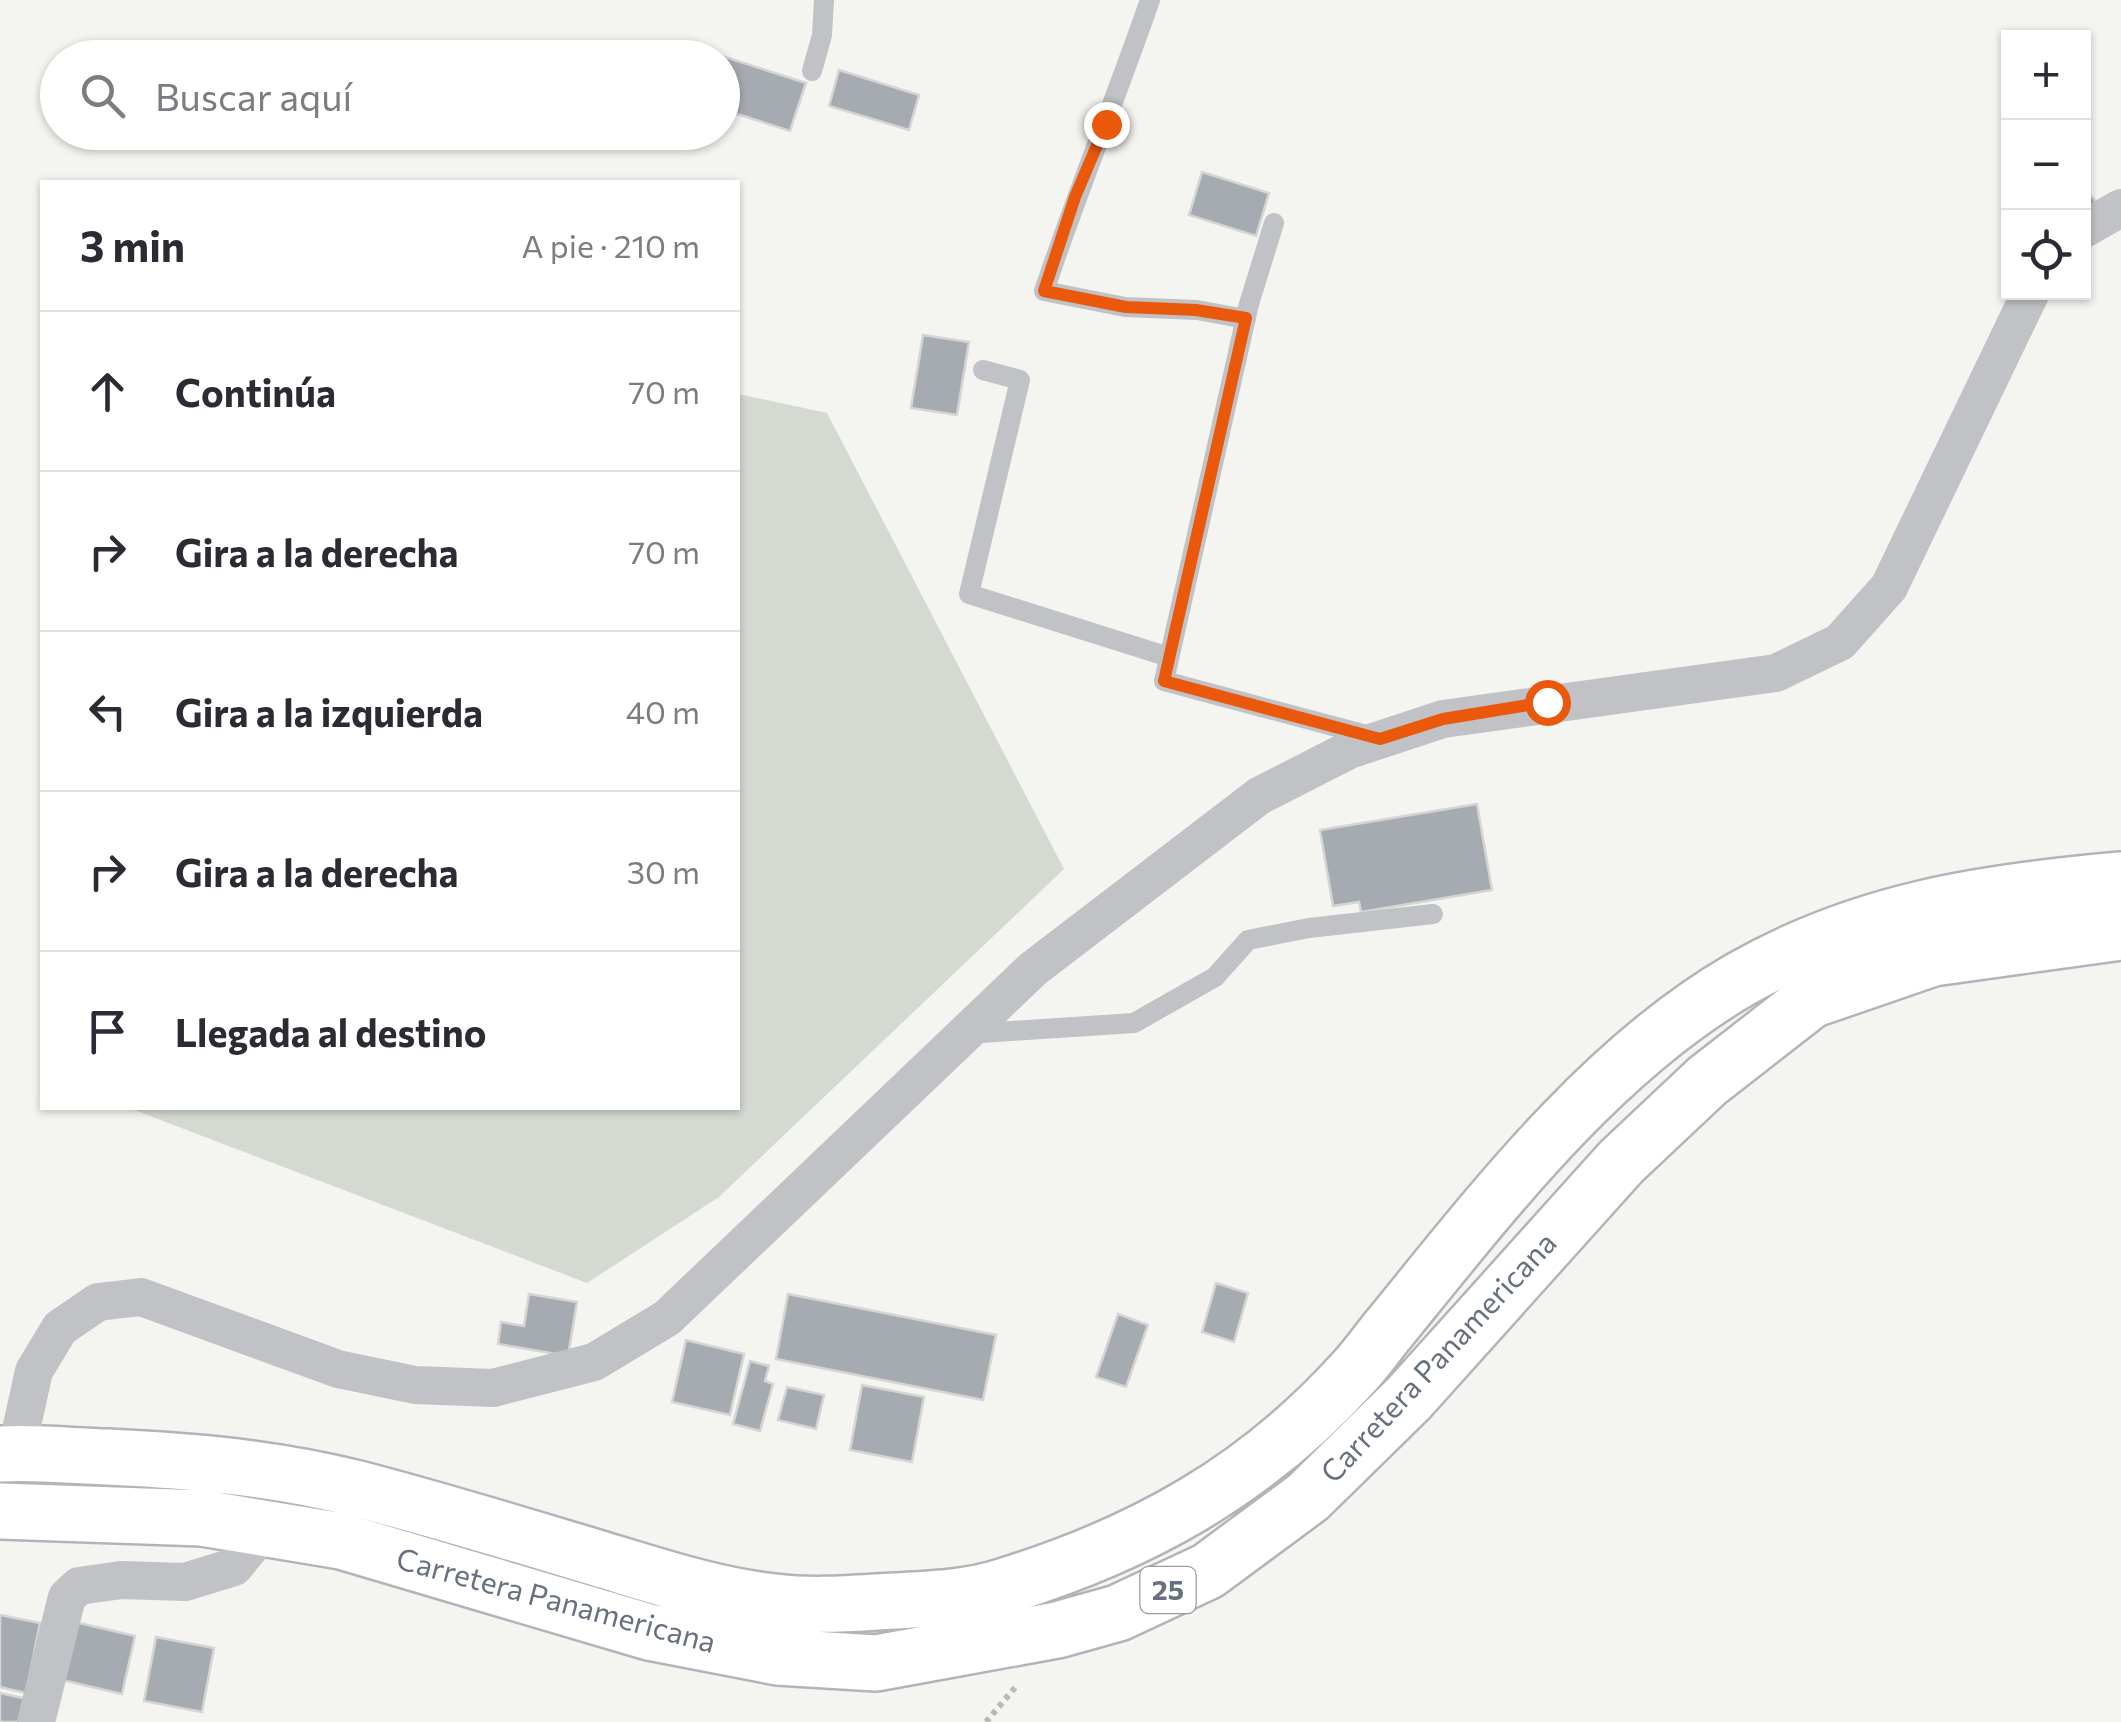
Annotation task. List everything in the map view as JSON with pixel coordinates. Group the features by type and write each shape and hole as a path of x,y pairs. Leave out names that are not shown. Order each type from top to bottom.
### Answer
{"highway":[{"name":"Carretera Panamericana","path":"8,1454 185,1461 267,1470 366,1492 653,1575 772,1602 826,1605 907,1601 992,1590 1153,1530 1205,1499 1258,1460 1355,1372 1552,1136 1597,1090 1641,1049 1744,977 1850,930 1903,912 2011,889 2121,880"},
{"name":"Carretera Panamericana","path":"0,1512 202,1518 340,1541 649,1632 778,1657 876,1663 1057,1630 1118,1613 1208,1571 1308,1497 1409,1398 1621,1162 1707,1080 1811,1000 1933,958 2121,932"}],"street":[{"path":"2091,225 2121,208"},
{"path":"8,1454 34,1371 60,1328 98,1302 140,1297 338,1369 414,1384 493,1388 594,1362 667,1318 1033,970 1259,796 1348,750 1443,719 1776,672 1840,642 1889,587 2028,300"},
{"path":"36,1722 67,1597 79,1586 121,1580 185,1582 234,1567 266,1528"}],"lane":[{"path":"812,71 822,36 824,0"},
{"path":"1150,0 1044,291 1126,307 1196,310 1246,318"},
{"path":"1274,224 1246,318 1164,681 1380,739"},
{"path":"982,370 1020,380 969,594 1169,657"},
{"path":"963,1034 1134,1023 1215,977 1248,940 1309,928 1433,914"}],"shaded area":[{"path":"740,394 827,413 1064,869 719,1197 587,1283 134,1110 740,1110"}],"building":[{"path":"740,62 806,83 790,131 740,115"},
{"path":"839,70 919,95 909,130 829,106"},
{"path":"1202,172 1269,193 1256,236 1189,215"},
{"path":"923,335 969,342 957,415 911,408"},
{"path":"1477,804 1492,890 1361,912 1359,902 1333,906 1320,830"},
{"path":"1216,1283 1248,1293 1234,1342 1202,1332"},
{"path":"529,1294 577,1302 568,1356 498,1344 501,1322 524,1326"},
{"path":"788,1294 996,1335 983,1400 776,1359"},
{"path":"1118,1314 1148,1325 1126,1387 1096,1377"},
{"path":"686,1340 744,1354 730,1415 672,1402"},
{"path":"750,1361 769,1366 765,1381 773,1384 760,1431 733,1424"},
{"path":"862,1385 924,1397 912,1462 850,1450"},
{"path":"787,1387 824,1395 816,1429 778,1420"},
{"path":"0,1615 40,1623 26,1693 0,1687"},
{"path":"75,1622 135,1636 122,1694 62,1680"},
{"path":"156,1637 214,1648 202,1712 144,1701"},
{"path":"0,1693 27,1699 22,1722 0,1722"}],"route":[{"path":"1106,124 1075,197 1044,291 1126,307 1196,310 1246,318 1164,681 1380,739 1443,719 1547,702"}]}
